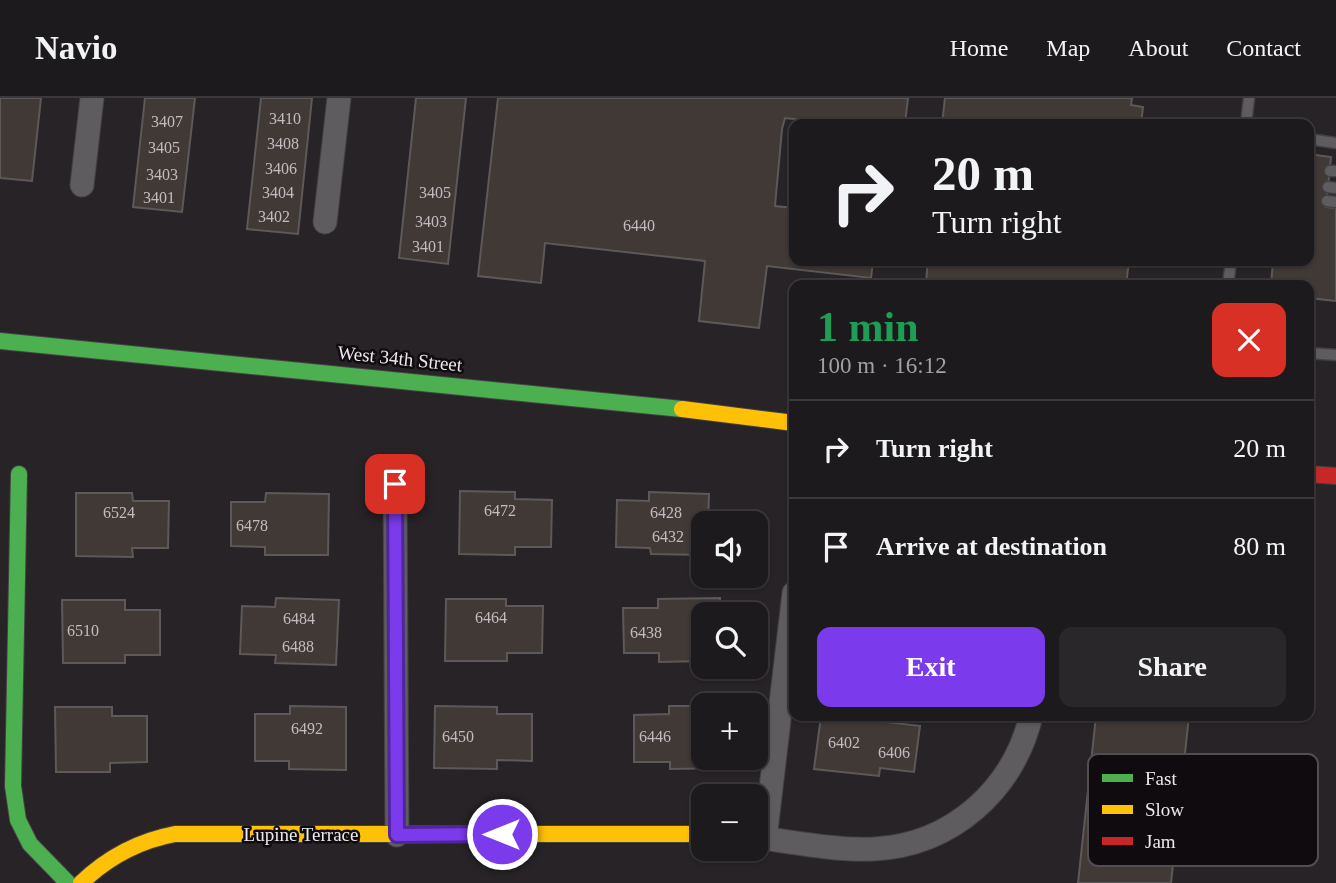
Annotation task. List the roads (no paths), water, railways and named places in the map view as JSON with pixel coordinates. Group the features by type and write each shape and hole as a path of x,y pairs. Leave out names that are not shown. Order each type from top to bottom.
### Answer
{"street":[{"path":"82,185 92,98"},
{"path":"325,222 340,98"},
{"name":"West 34th Street","path":"0,341 595,398 789,422"},
{"path":"19,474 13,786 18,820 30,844 68,883"},
{"path":"1314,475 1336,477"},
{"path":"395,484 397,835"},
{"path":"767,784 789,629"},
{"path":"768,839 876,849 904,846 943,831 977,809 1005,777 1019,753 1029,721"},
{"name":"Lupine Terrace","path":"80,883 122,851 168,835 188,833 691,834"}],"lane":[{"path":"1247,119 1249,98"},
{"path":"1314,140 1336,143"},
{"path":"1314,353 1336,355"}]}
